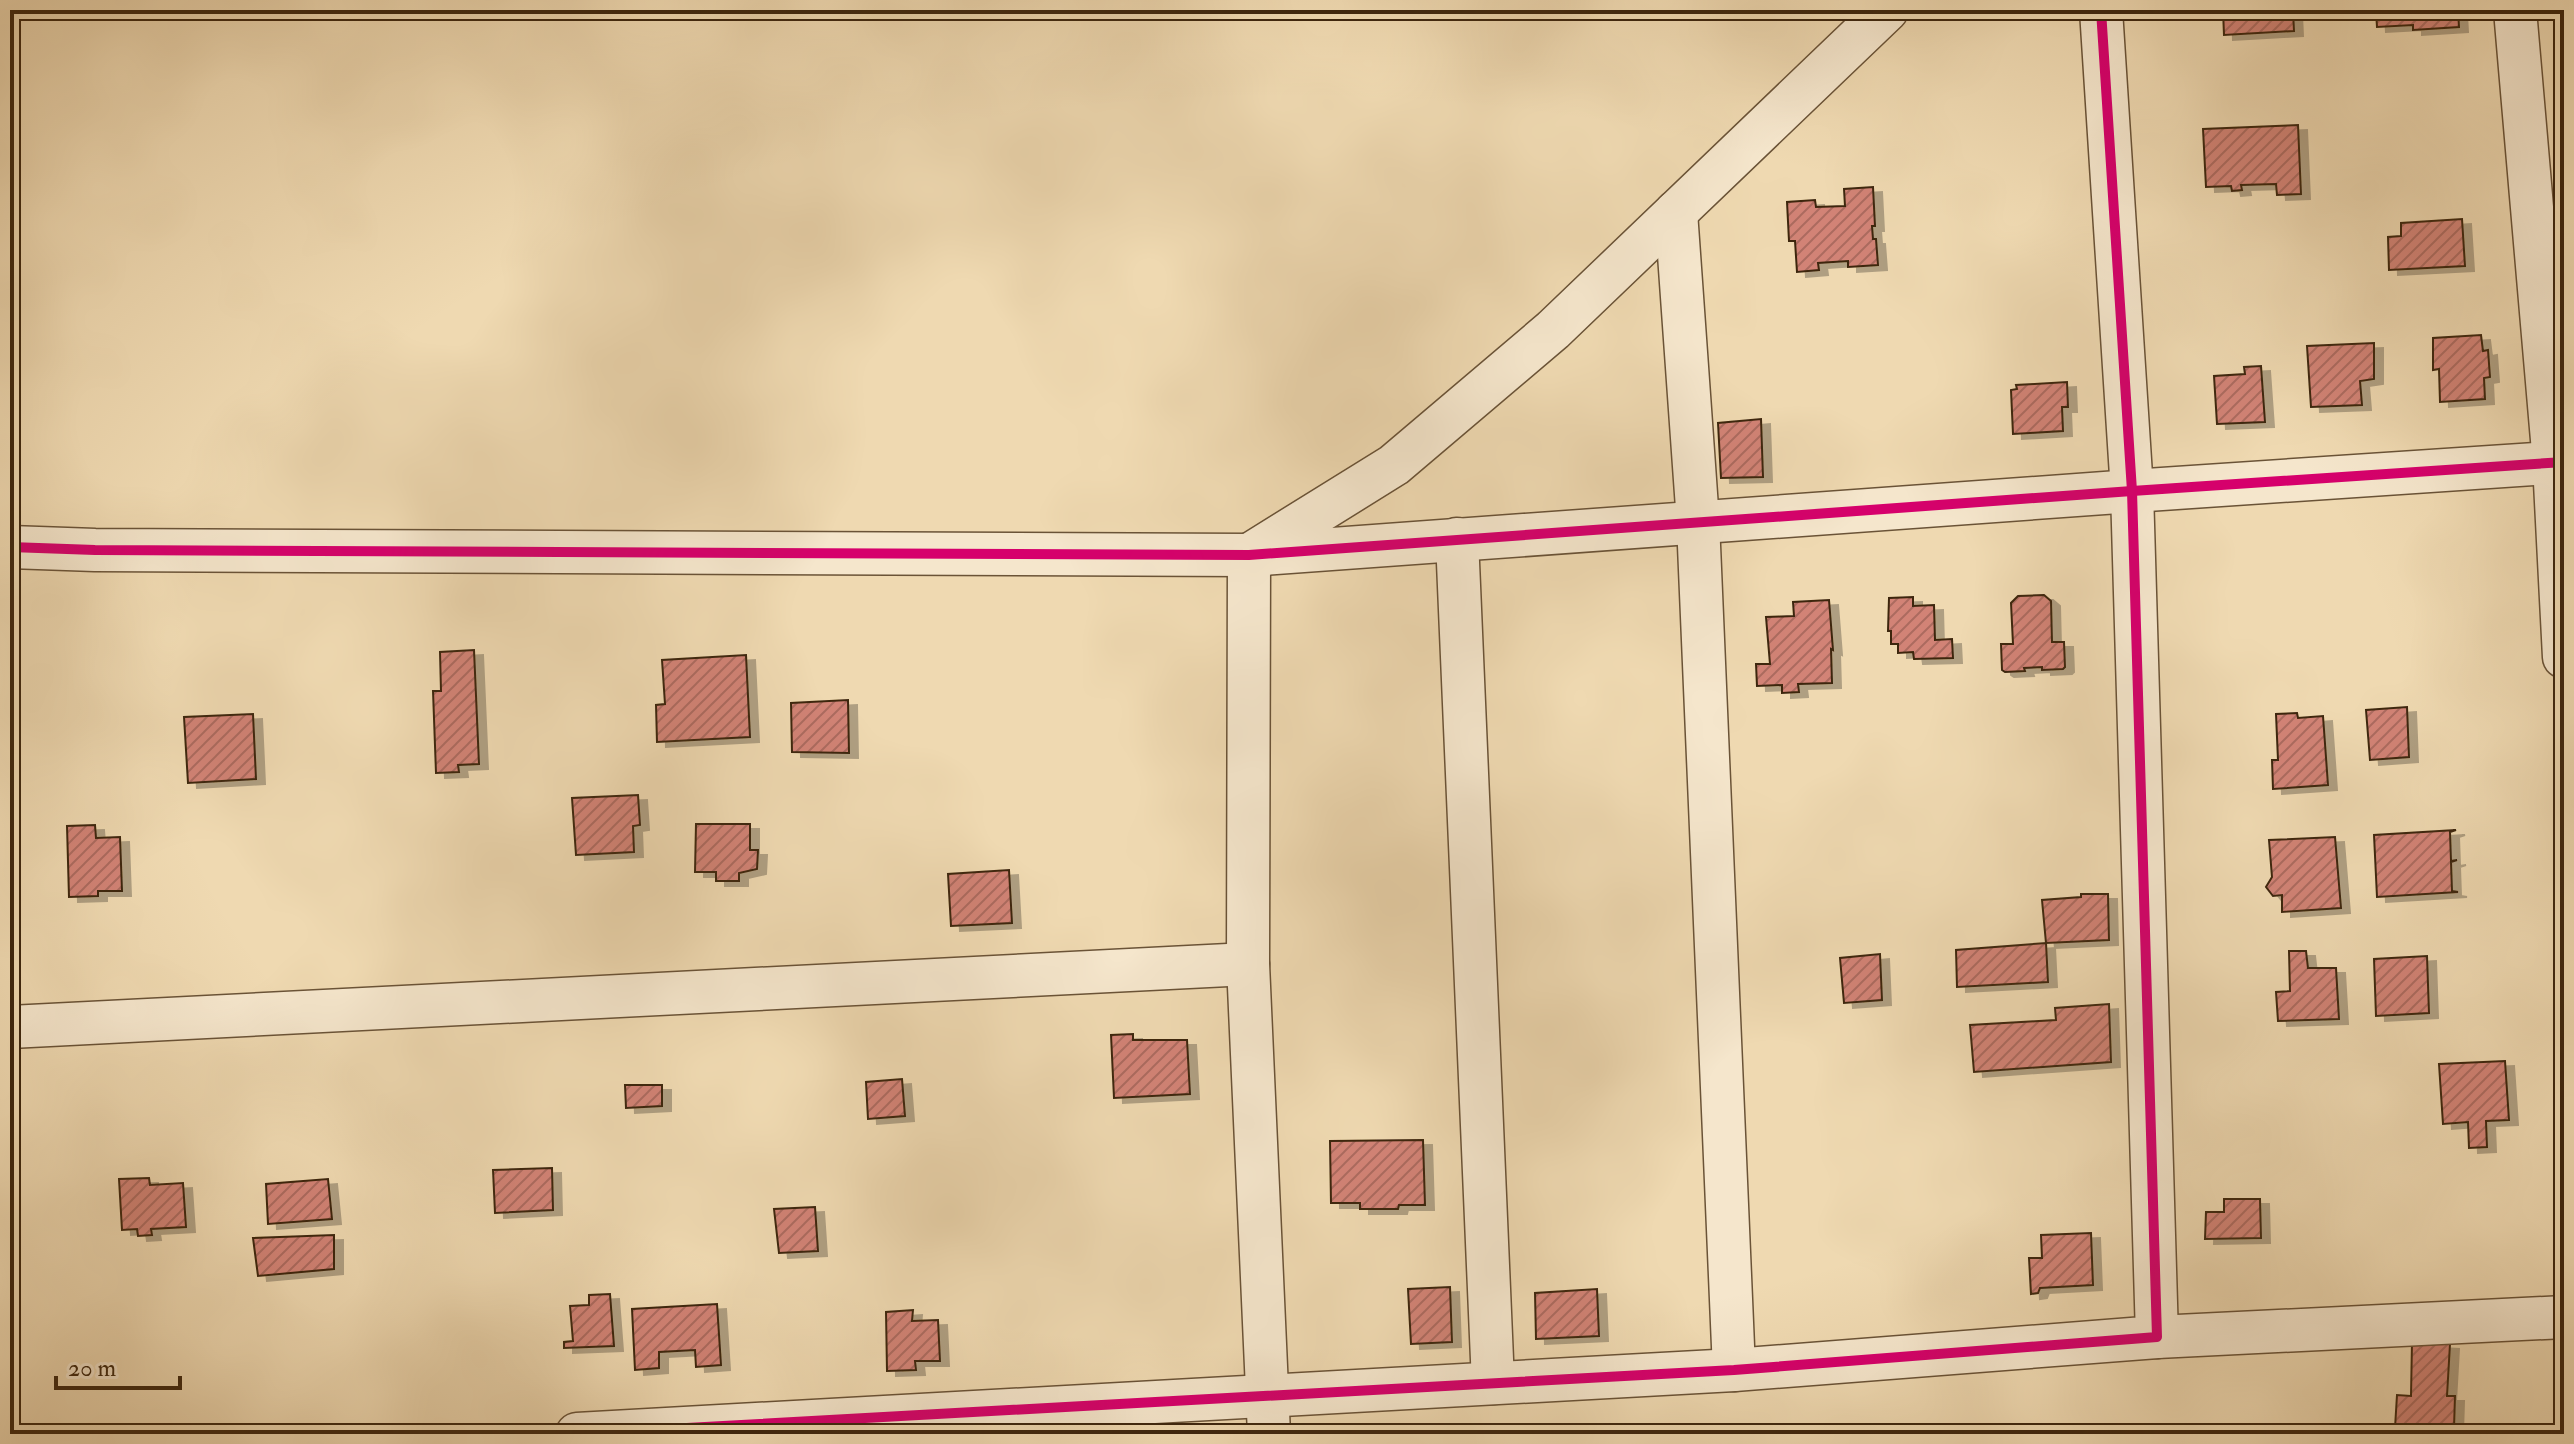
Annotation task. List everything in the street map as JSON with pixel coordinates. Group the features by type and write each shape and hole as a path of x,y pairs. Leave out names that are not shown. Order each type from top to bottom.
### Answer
{"street":[{"path":"1249,555 1394,465 1553,330 1887,10"},
{"path":"2101,10 2132,491 2157,1337"},
{"path":"2515,10 2559,463 2564,657"},
{"path":"1676,212 1698,522 1734,1370"},
{"path":"10,547 95,550 1249,555 2559,463"},
{"path":"1457,539 1493,1383"},
{"path":"1249,555 1248,964 1268,1415"},
{"path":"10,1027 1248,964"},
{"path":"577,1434 1268,1415 1493,1383 1734,1370 2157,1337 2564,1317"}],"building":[{"path":"2223,10 2293,10 2294,31 2224,35"},
{"path":"2376,10 2458,10 2459,27 2413,30 2413,25 2377,27"},
{"path":"2298,125 2301,194 2277,195 2276,184 2241,185 2242,190 2232,191 2231,186 2206,187 2203,129"},
{"path":"1873,187 1875,226 1872,226 1878,265 1848,267 1848,261 1818,263 1819,270 1797,272 1795,241 1789,241 1787,202 1815,200 1816,207 1845,206 1844,189"},
{"path":"2462,219 2465,266 2389,270 2388,237 2401,236 2401,223"},
{"path":"2481,335 2483,351 2488,350 2490,377 2484,378 2485,399 2440,402 2439,369 2433,370 2433,338"},
{"path":"2374,343 2374,379 2360,381 2362,405 2311,407 2307,346"},
{"path":"2261,366 2265,422 2217,424 2214,376 2245,374 2244,367"},
{"path":"2067,382 2068,407 2062,407 2063,431 2013,434 2011,390 2017,389 2016,385"},
{"path":"1761,419 1763,477 1721,478 1718,423"},
{"path":"2044,595 2051,601 2052,642 2064,642 2065,667 2042,670 2042,667 2024,668 2025,671 2005,672 2002,670 2001,644 2013,644 2011,603 2018,596"},
{"path":"1913,597 1913,606 1934,605 1935,640 1952,639 1953,658 1914,659 1913,652 1898,653 1898,644 1891,644 1891,631 1888,631 1889,598"},
{"path":"1829,600 1832,683 1798,684 1799,692 1782,693 1782,685 1757,686 1756,664 1770,664 1766,617 1794,616 1793,602"},
{"path":"474,650 479,764 458,765 459,772 436,773 433,691 441,691 440,652"},
{"path":"746,655 750,737 657,742 656,705 665,704 662,660"},
{"path":"848,700 849,753 792,752 791,703"},
{"path":"2407,707 2409,757 2370,760 2366,710"},
{"path":"2297,713 2298,718 2323,716 2328,785 2273,789 2272,760 2278,760 2276,714"},
{"path":"253,714 256,779 188,783 184,717"},
{"path":"638,795 640,825 633,826 634,852 576,855 572,798"},
{"path":"696,824 750,824 750,850 758,850 757,869 739,873 739,881 716,881 716,872 695,872"},
{"path":"95,825 96,838 120,837 122,891 98,891 98,896 69,897 67,826"},
{"path":"2456,830 2450,832 2451,861 2457,860 2451,862 2452,891 2458,892 2377,897 2374,835"},
{"path":"2335,837 2341,908 2282,912 2282,895 2273,896 2266,887 2272,877 2269,840"},
{"path":"1009,870 1012,923 951,926 948,874"},
{"path":"2081,894 2108,894 2109,940 2046,943 2042,900 2081,897"},
{"path":"2046,943 2048,982 1957,987 1956,950"},
{"path":"2289,951 2306,951 2308,968 2336,968 2339,1019 2278,1021 2276,992 2290,991"},
{"path":"1880,954 1882,1000 1844,1003 1840,958"},
{"path":"2427,956 2429,1013 2376,1016 2374,959"},
{"path":"2109,1004 2111,1062 1974,1072 1970,1025 2056,1020 2055,1008"},
{"path":"1133,1034 1133,1040 1187,1040 1190,1094 1114,1098 1111,1035"},
{"path":"2505,1061 2509,1120 2486,1121 2487,1147 2469,1148 2468,1122 2443,1124 2439,1064"},
{"path":"902,1079 905,1116 868,1119 866,1082"},
{"path":"625,1085 662,1085 662,1106 626,1108"},
{"path":"1423,1140 1425,1205 1360,1209 1360,1203 1331,1203 1330,1141"},
{"path":"552,1168 553,1210 495,1213 493,1170"},
{"path":"149,1178 150,1185 183,1183 186,1227 151,1229 152,1235 138,1236 137,1229 122,1230 119,1179"},
{"path":"328,1179 332,1219 268,1224 266,1184"},
{"path":"2224,1199 2260,1199 2261,1238 2205,1239 2206,1212 2224,1212"},
{"path":"815,1207 818,1251 779,1253 774,1209"},
{"path":"2091,1233 2093,1285 2040,1288 2038,1293 2031,1294 2029,1258 2042,1258 2041,1235"},
{"path":"334,1235 334,1269 258,1276 253,1238"},
{"path":"1450,1287 1452,1342 1411,1344 1408,1289"},
{"path":"1597,1289 1599,1336 1536,1339 1535,1293"},
{"path":"610,1294 614,1346 564,1348 564,1342 573,1341 570,1306 589,1305 589,1295"},
{"path":"717,1304 721,1365 696,1367 695,1350 659,1352 659,1368 635,1370 632,1309"},
{"path":"913,1310 912,1321 938,1320 940,1361 915,1361 916,1370 887,1371 886,1312"},
{"path":"2412,1342 2450,1344 2447,1396 2455,1396 2454,1428 2395,1428 2397,1395 2411,1396"},
{"path":"1727,1428 1727,1434 1705,1434 1705,1429"}],"cycle path":[{"path":"577,1434 1734,1370 2157,1337 2132,491 2101,10"},
{"path":"10,547 95,550 1249,555 2564,462"}]}
